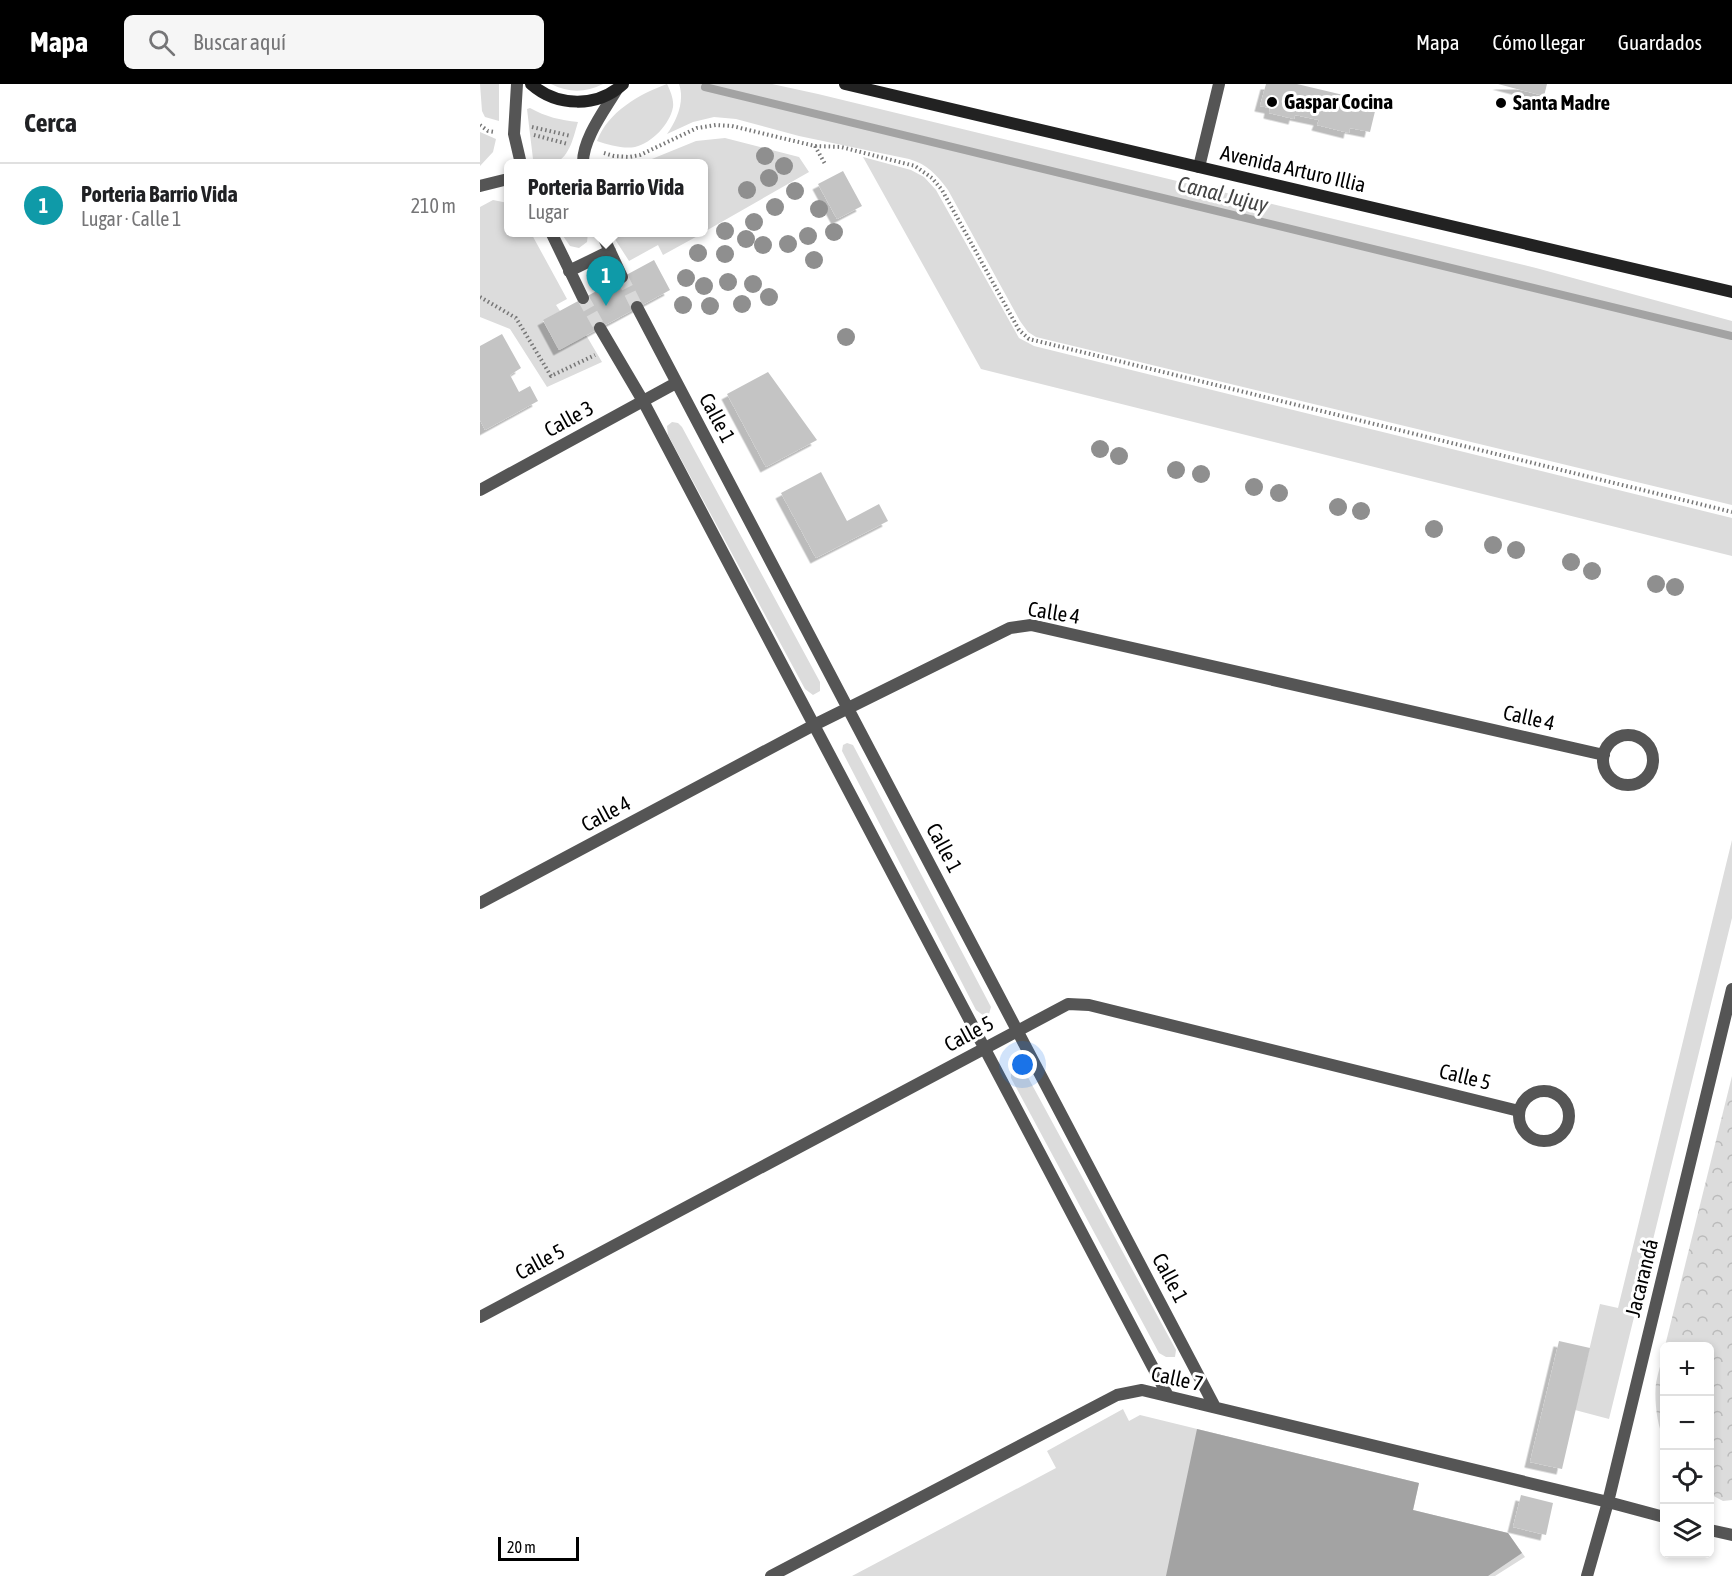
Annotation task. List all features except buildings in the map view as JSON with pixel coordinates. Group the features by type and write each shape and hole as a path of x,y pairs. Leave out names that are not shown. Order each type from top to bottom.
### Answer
{"main road":[{"path":"531,84 552,98 573,103 596,100 619,87"},
{"name":"Avenida Arturo Illia","path":"845,84 1732,292"}],"street":[{"path":"518,84 514,134 520,159"},
{"path":"1199,167 1218,84"},
{"path":"581,159 587,141 619,87"},
{"path":"480,186 504,180"},
{"path":"553,237 583,298"},
{"path":"604,237 622,277"},
{"path":"569,271 610,251"},
{"name":"Calle 1","path":"638,307 1215,1407"},
{"path":"600,328 643,401 1168,1396"},
{"name":"Calle 3","path":"480,490 676,383"},
{"name":"Calle 4","path":"480,903 814,725 1010,628 1031,626 1604,755"},
{"path":"1633,736 1642,740 1649,747 1653,756 1652,765 1648,774 1641,781 1623,784 1614,780 1607,773 1604,755 1607,746 1614,739 1633,736"},
{"name":"Jacarandá","path":"1587,1576 1608,1502 1732,989"},
{"name":"Calle 5","path":"480,1317 1068,1004 1089,1005 1519,1111"},
{"path":"1549,1092 1558,1096 1565,1103 1568,1122 1564,1131 1557,1137 1548,1141 1538,1141 1523,1130 1519,1121 1519,1111 1523,1102 1530,1095 1549,1092"},
{"name":"Calle 7","path":"771,1576 1117,1395 1142,1390 1660,1516"},
{"path":"1714,1531 1732,1535"}],"path":[{"path":"480,125 488,131 497,133"},
{"path":"594,150 614,156 629,157 650,151 697,128 716,125 742,128 815,146 841,147 915,166 932,177 942,190 1019,330 1029,339 1732,512"},
{"path":"528,126 574,137"},
{"path":"529,134 571,145"},
{"path":"815,146 825,164"},
{"path":"480,297 516,318 551,376 610,348"}],"green space":[{"path":"480,84 499,84 499,121 485,117 482,111"},
{"path":"551,84 603,84 577,91"},
{"path":"667,84 673,107 668,120 654,137 635,147 616,146 597,141 609,121 626,105"},
{"path":"679,84 772,84 818,94 1536,268 1732,321 1732,505 1036,337 1028,332 1020,321 948,190 926,167 909,159 799,136 736,119 714,117 693,122 667,134 679,110 681,90"},
{"path":"530,108 553,118 578,122 568,151 561,159 533,159 527,109"},
{"path":"480,132 496,139 493,152 480,166"},
{"path":"725,138 799,157 809,172 708,230 708,159 652,159 696,141"},
{"path":"863,157 911,170 924,177 936,190 1019,338 1034,346 1732,518 1732,556 981,369"},
{"path":"493,200 504,202 504,237 533,237 567,299 556,305 560,311 543,321 559,350 586,335 602,362 547,387 510,329 480,317 480,207"},
{"path":"564,237 588,237 587,242 579,248 570,246"},
{"path":"614,237 696,237 663,255 658,245 629,261"},
{"path":"672,422 682,427 820,682 820,691 813,695 805,689 668,435 667,426"},
{"path":"847,743 853,745 991,1007 989,1014 984,1016 976,1010 842,751 843,745"},
{"path":"1732,840 1732,918 1609,1419 1575,1410 1600,1304 1618,1308"},
{"path":"1018,1065 1024,1070 1176,1350 1175,1357 1166,1357 1159,1353 1011,1078 1011,1069"},
{"path":"1732,1076 1732,1500 1723,1501 1714,1496 1714,1342 1666,1342"},
{"path":"1660,1366 1660,1427 1655,1397"},
{"path":"1123,1409 1129,1421 1140,1415 1419,1483 1413,1510 1508,1533 1525,1557 1495,1576 852,1576 1056,1468 1047,1451"}],"shaded area":[{"path":"1197,1429 1419,1483 1413,1510 1508,1533 1522,1553 1488,1576 1166,1576"}],"waterway":[{"name":"Canal Jujuy","path":"705,87 1732,336"}],"tunnel":[{"path":"622,277 637,307"},
{"path":"583,298 600,328"}],"place":[{"name":"Gaspar Cocina","path":"1272,102"},
{"name":"Santa Madre","path":"1501,103"},
{"name":"Porteria Barrio Vida","path":"606,306"}]}
